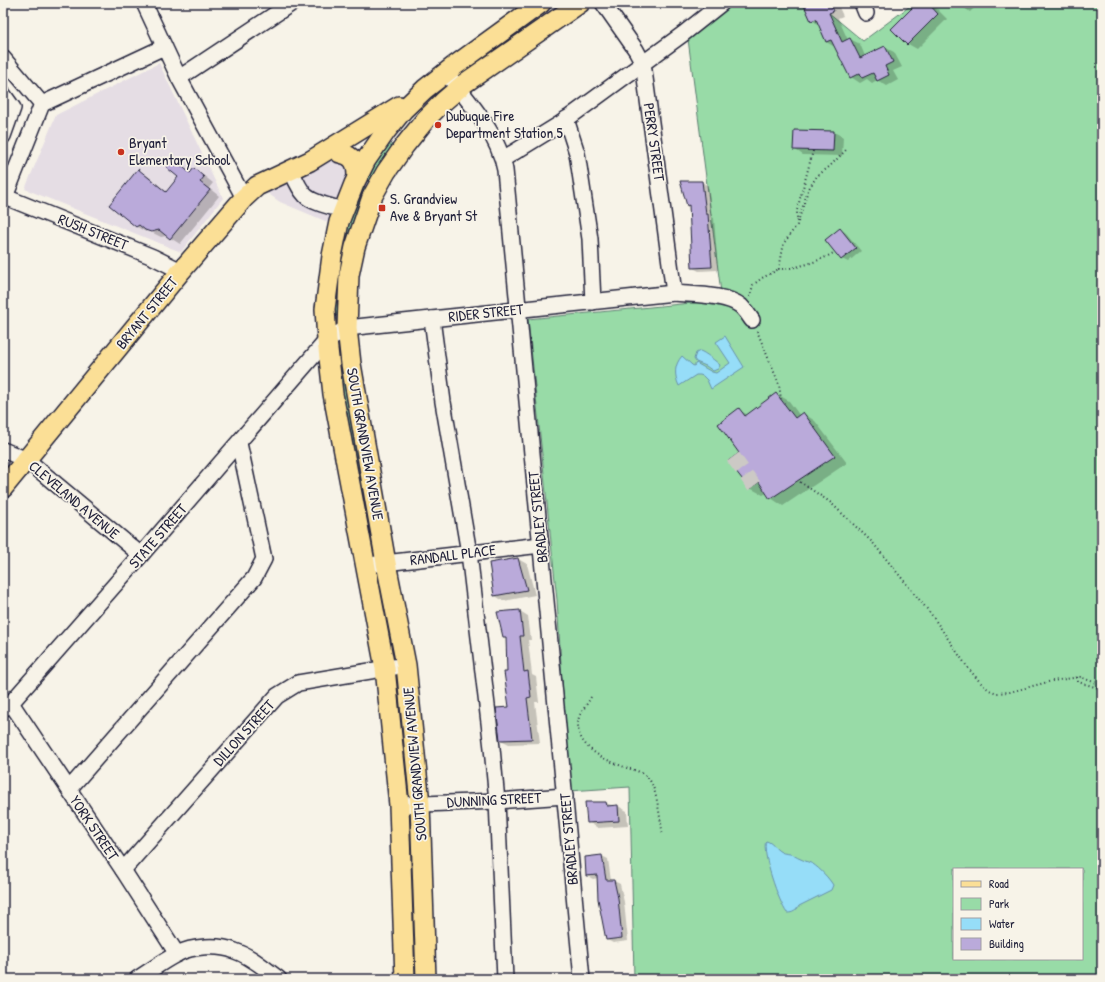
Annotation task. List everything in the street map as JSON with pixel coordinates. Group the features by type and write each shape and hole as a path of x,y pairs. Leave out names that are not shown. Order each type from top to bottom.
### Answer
{"main road":[{"name":"SOUTH GRANDVIEW AVENUE","path":"426,979 420,804 406,665 386,563 351,364 347,328 349,275 355,247 372,198 386,172 405,145 444,101 459,88 580,3"},
{"name":"SOUTH GRANDVIEW AVENUE","path":"405,979 399,805 385,668 334,394 327,340 325,309 332,256 339,222 357,177 378,143 403,110 446,72 538,4"},
{"path":"310,161 426,89"},
{"path":"310,161 409,135 420,128"},
{"path":"340,153 347,154 352,158 357,168 357,177"},
{"name":"BRYANT STREET","path":"3,488 181,271 244,198 257,186 310,161"}],"street":[{"path":"144,3 179,78 244,198"},
{"path":"179,78 292,3"},
{"name":"PERRY STREET","path":"603,3 636,50 643,63 674,293"},
{"path":"503,159 566,119 683,34 722,3"},
{"path":"538,4 550,24"},
{"path":"4,197 42,104 164,47"},
{"path":"3,58 42,104"},
{"name":"BRADLEY STREET","path":"446,72 459,88 496,142 503,159 582,979"},
{"path":"3,136 13,108 31,90"},
{"path":"3,94 13,108"},
{"path":"566,119 577,153 590,239 593,302"},
{"path":"291,170 300,189 310,200 343,210"},
{"name":"RUSH STREET","path":"4,197 146,254 181,271"},
{"name":"RIDER STREET","path":"311,360 327,340 347,328 674,293 732,300 740,305 752,320"},
{"path":"432,319 443,402 469,553 497,801 505,979"},
{"name":"STATE STREET","path":"7,706 311,360"},
{"path":"69,790 249,584 264,559 239,443"},
{"name":"CLEVELAND AVENUE","path":"3,450 27,460 141,555"},
{"name":"RANDALL PLACE","path":"365,565 541,545"},
{"name":"DILLON STREET","path":"123,870 277,696 298,683 406,665"},
{"name":"YORK STREET","path":"7,706 69,790 177,954"},
{"name":"DUNNING STREET","path":"399,805 497,801 565,796"},
{"path":"137,979 177,954 191,949 203,948 234,950 279,979"}],"path":[{"path":"779,269 784,242 797,225 808,190 817,176 848,148"},
{"path":"797,225 797,210 813,151"},
{"path":"750,298 753,285 762,278 779,269 787,269 828,257 835,252"},
{"path":"752,320 779,384 781,399"},
{"path":"800,482 830,502 873,543 931,614 968,668 989,690 997,693 1010,692 1045,682 1077,677 1102,685"},
{"path":"1077,677 1078,682 1102,689"},
{"path":"591,697 580,716 578,726 582,739 594,752 608,760 643,774 649,779 654,788 662,834"}],"shaded area":[{"name":"Bryant Elementary School","path":"159,63 223,198 181,252 25,189 56,115"},
{"path":"333,158 349,166 349,175 330,223 280,202 260,188"}],"green space":[{"path":"733,3 817,3 863,41 914,3 1102,3 1102,979 634,979 630,787 569,791 557,600 528,319 722,300 688,39"},
{"path":"397,143 372,183 365,180 378,157 387,146"},
{"path":"363,186 370,189 339,315 335,316 341,243"},
{"path":"339,349 341,350 374,546 372,548 370,547 334,351"}],"water":[{"path":"725,336 744,367 711,389 707,380 700,375 696,375 679,386 676,378 676,367 682,356 694,366 696,363 716,373 730,363 716,342"},
{"path":"700,351 720,365 718,369 713,371 696,362 694,359 696,353"},
{"path":"766,841 782,853 791,854 813,864 824,873 831,882 833,885 831,890 799,906 791,913 787,913 780,899 768,866 765,847"}],"building":[{"path":"803,3 830,3 834,11 829,13 842,42 850,38 860,58 885,46 893,62 885,66 889,75 877,81 873,73 862,78 860,73 850,78 831,40 826,42 816,19 811,21"},
{"path":"917,3 928,3 938,14 907,45 891,29"},
{"path":"794,130 834,131 833,151 793,150"},
{"path":"170,161 178,163 190,173 194,168 204,177 200,182 210,190 170,239 159,230 151,232 145,230 139,225 136,227 109,205 138,169 166,192 178,177 167,168 167,164"},
{"path":"680,181 702,181 706,214 708,214 712,267 692,268 689,205 687,206"},
{"path":"840,228 856,248 841,260 825,240"},
{"path":"776,393 795,418 803,412 835,456 770,499 759,482 750,489 728,461 739,453 718,424 739,408 745,416"},
{"path":"518,558 527,590 494,596 489,563"},
{"path":"520,610 523,636 520,636 524,672 528,671 531,697 527,698 532,739 500,740 496,708 509,707 504,672 507,672 506,637 503,637 497,612"},
{"path":"585,802 606,802 607,806 618,805 619,821 587,823"},
{"path":"602,855 606,880 614,880 618,898 622,938 606,940 598,899 597,875 586,876 585,857"}],"tunnel":[{"path":"733,457 754,486"}],"place":[{"name":"Dubuque Fire Department Station 5","path":"438,125"},
{"name":"Bryant Elementary School","path":"121,152"},
{"name":"S. Grandview Ave & Bryant St","path":"382,208"}]}
